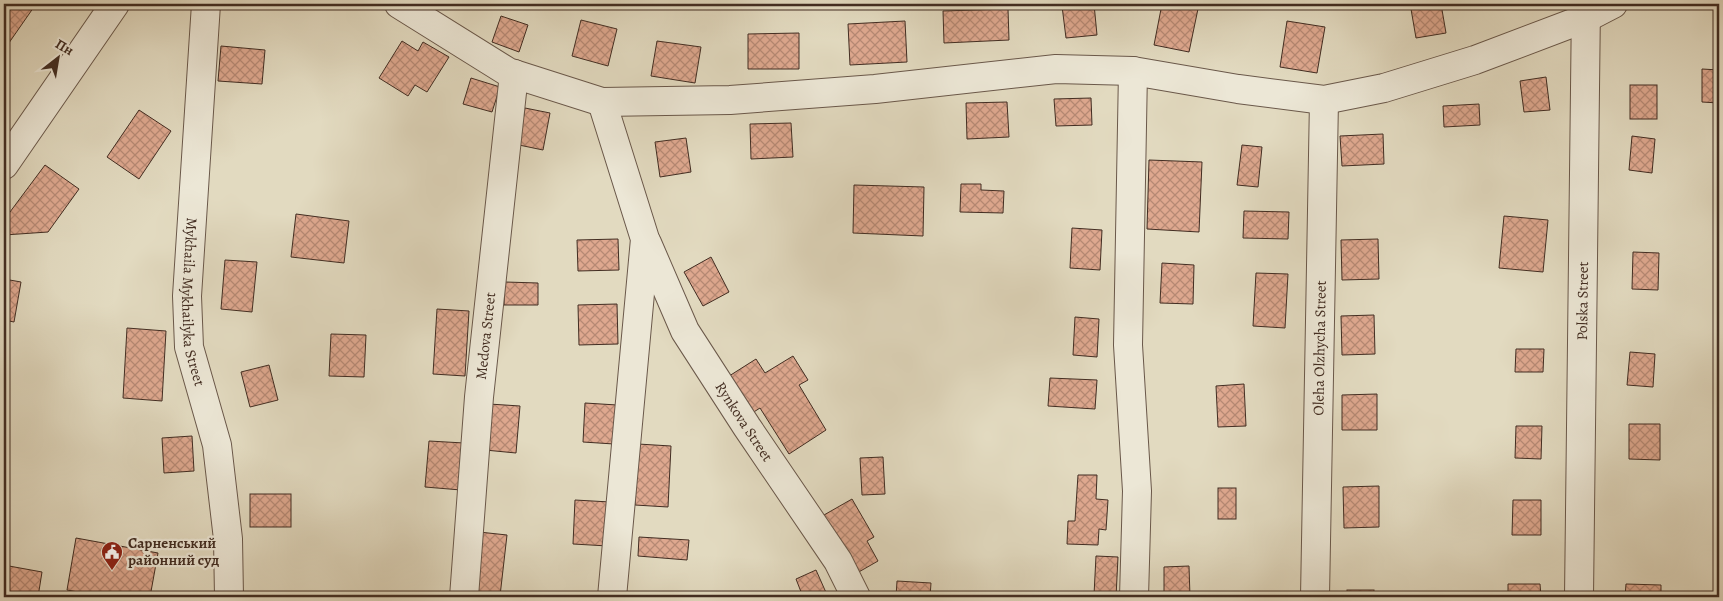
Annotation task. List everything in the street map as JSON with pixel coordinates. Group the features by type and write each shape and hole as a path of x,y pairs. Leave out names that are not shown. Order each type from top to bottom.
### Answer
{"street":[{"path":"4,165 115,4"},
{"name":"Mykhaila Mykhailyka Street","path":"206,4 187,296 189,347 217,444 228,539 229,597"},
{"path":"400,4 514,74 602,102 730,100 875,90 1056,69 1133,71 1238,89 1324,100 1384,88 1466,62 1586,11 1613,4"},
{"name":"Polska Street","path":"1578,597 1586,11"},
{"path":"1133,71 1128,345 1137,491 1134,597"},
{"name":"Medova Street","path":"464,597 479,397 514,74"},
{"name":"Oleha Olzhycha Street","path":"1315,597 1324,100"},
{"name":"Rynkova Street","path":"602,102 645,239 685,331 747,427 838,561 856,597"},
{"path":"612,597 645,239"}],"building":[{"path":"4,4 36,4 4,50"},
{"path":"447,4 460,4 456,9"},
{"path":"1094,4 1097,35 1066,38 1062,6"},
{"path":"1162,4 1199,4 1189,52 1154,45"},
{"path":"1441,4 1446,33 1416,38 1411,9"},
{"path":"1008,9 1009,40 944,43 943,11"},
{"path":"501,16 528,25 519,52 492,42"},
{"path":"581,20 617,29 608,66 572,56"},
{"path":"905,21 907,62 850,65 848,24"},
{"path":"1287,21 1325,27 1317,73 1280,67"},
{"path":"799,33 799,69 748,69 748,34"},
{"path":"402,41 418,51 423,42 449,57 427,92 415,85 408,96 379,78"},
{"path":"657,41 701,47 695,83 651,76"},
{"path":"221,46 265,50 262,84 218,81"},
{"path":"1702,69 1719,70 1719,103 1702,102"},
{"path":"1546,77 1550,110 1524,112 1520,81"},
{"path":"471,78 500,87 492,112 463,104"},
{"path":"1630,85 1657,85 1657,119 1630,119"},
{"path":"1091,98 1092,125 1056,126 1054,99"},
{"path":"1007,102 1009,137 967,139 966,103"},
{"path":"1479,104 1480,125 1444,127 1443,106"},
{"path":"525,108 550,113 543,150 519,145"},
{"path":"139,110 171,131 139,179 107,157"},
{"path":"791,123 793,157 751,159 750,124"},
{"path":"1383,134 1384,164 1342,166 1340,136"},
{"path":"1632,136 1655,139 1652,173 1629,170"},
{"path":"686,138 691,172 660,177 655,142"},
{"path":"1242,145 1262,147 1258,187 1237,185"},
{"path":"1149,160 1202,162 1199,232 1147,229"},
{"path":"45,165 79,189 48,232 4,235 4,220"},
{"path":"961,184 981,184 981,190 1004,191 1003,213 960,212"},
{"path":"854,185 924,187 923,236 853,233"},
{"path":"1244,211 1289,212 1288,239 1243,238"},
{"path":"296,214 349,221 344,263 291,257"},
{"path":"1504,216 1548,220 1543,272 1499,268"},
{"path":"1072,228 1102,230 1100,270 1070,268"},
{"path":"618,239 619,270 578,271 577,240"},
{"path":"1378,239 1379,279 1342,280 1341,240"},
{"path":"1633,252 1659,253 1658,290 1632,289"},
{"path":"711,257 729,292 703,306 684,272"},
{"path":"225,260 257,262 252,312 221,309"},
{"path":"1162,263 1194,265 1193,304 1160,303"},
{"path":"1256,273 1288,274 1285,328 1253,326"},
{"path":"4,279 21,282 14,322 4,320"},
{"path":"505,282 538,283 538,305 504,305"},
{"path":"617,304 618,344 579,345 578,305"},
{"path":"437,309 469,311 465,376 433,374"},
{"path":"1374,315 1375,354 1342,355 1341,316"},
{"path":"1075,317 1099,319 1097,357 1073,355"},
{"path":"127,328 166,331 162,401 123,398"},
{"path":"331,334 366,335 364,377 329,376"},
{"path":"1516,349 1544,349 1543,372 1515,372"},
{"path":"1630,352 1655,354 1653,387 1627,385"},
{"path":"793,356 808,380 799,385 826,430 789,454 760,408 749,415 726,378 756,359 765,373"},
{"path":"269,365 278,400 250,407 241,372"},
{"path":"1050,378 1097,380 1095,409 1048,406"},
{"path":"1244,384 1246,426 1218,427 1216,386"},
{"path":"1377,394 1377,430 1342,430 1342,395"},
{"path":"585,403 617,405 614,444 583,442"},
{"path":"489,404 520,406 516,453 485,450"},
{"path":"1629,424 1660,424 1660,460 1629,459"},
{"path":"1516,426 1542,426 1541,459 1515,458"},
{"path":"192,436 194,471 164,473 162,438"},
{"path":"429,441 464,443 461,490 425,487"},
{"path":"638,444 671,446 668,507 635,505"},
{"path":"883,457 885,494 862,495 860,458"},
{"path":"1078,475 1097,475 1096,499 1108,500 1106,530 1099,529 1098,545 1067,544 1068,521 1075,521"},
{"path":"1379,486 1379,527 1344,528 1343,487"},
{"path":"1218,488 1236,488 1236,519 1218,519"},
{"path":"250,494 291,494 291,527 250,527"},
{"path":"852,499 874,537 867,541 878,561 857,573 824,515"},
{"path":"575,500 610,502 608,546 573,544"},
{"path":"1513,500 1541,500 1541,535 1512,535"},
{"path":"479,532 507,535 500,596 472,594"},
{"path":"639,537 689,540 687,560 638,556"},
{"name":"Сарненський районний суд","path":"76,538 158,553 150,597 106,597 67,590"},
{"path":"1096,556 1118,557 1116,597 1094,595"},
{"path":"9,566 42,572 38,597 4,597"},
{"path":"1189,566 1190,597 1164,597 1164,567"},
{"path":"816,570 828,597 803,597 796,579"},
{"path":"897,581 931,583 930,597 896,597"},
{"path":"1508,584 1540,584 1541,597 1508,597"},
{"path":"1626,584 1661,585 1661,597 1625,597"},
{"path":"1347,590 1374,590 1374,597 1347,597"}],"place":[{"name":"Сарненський районний суд","path":"112,571"}]}
